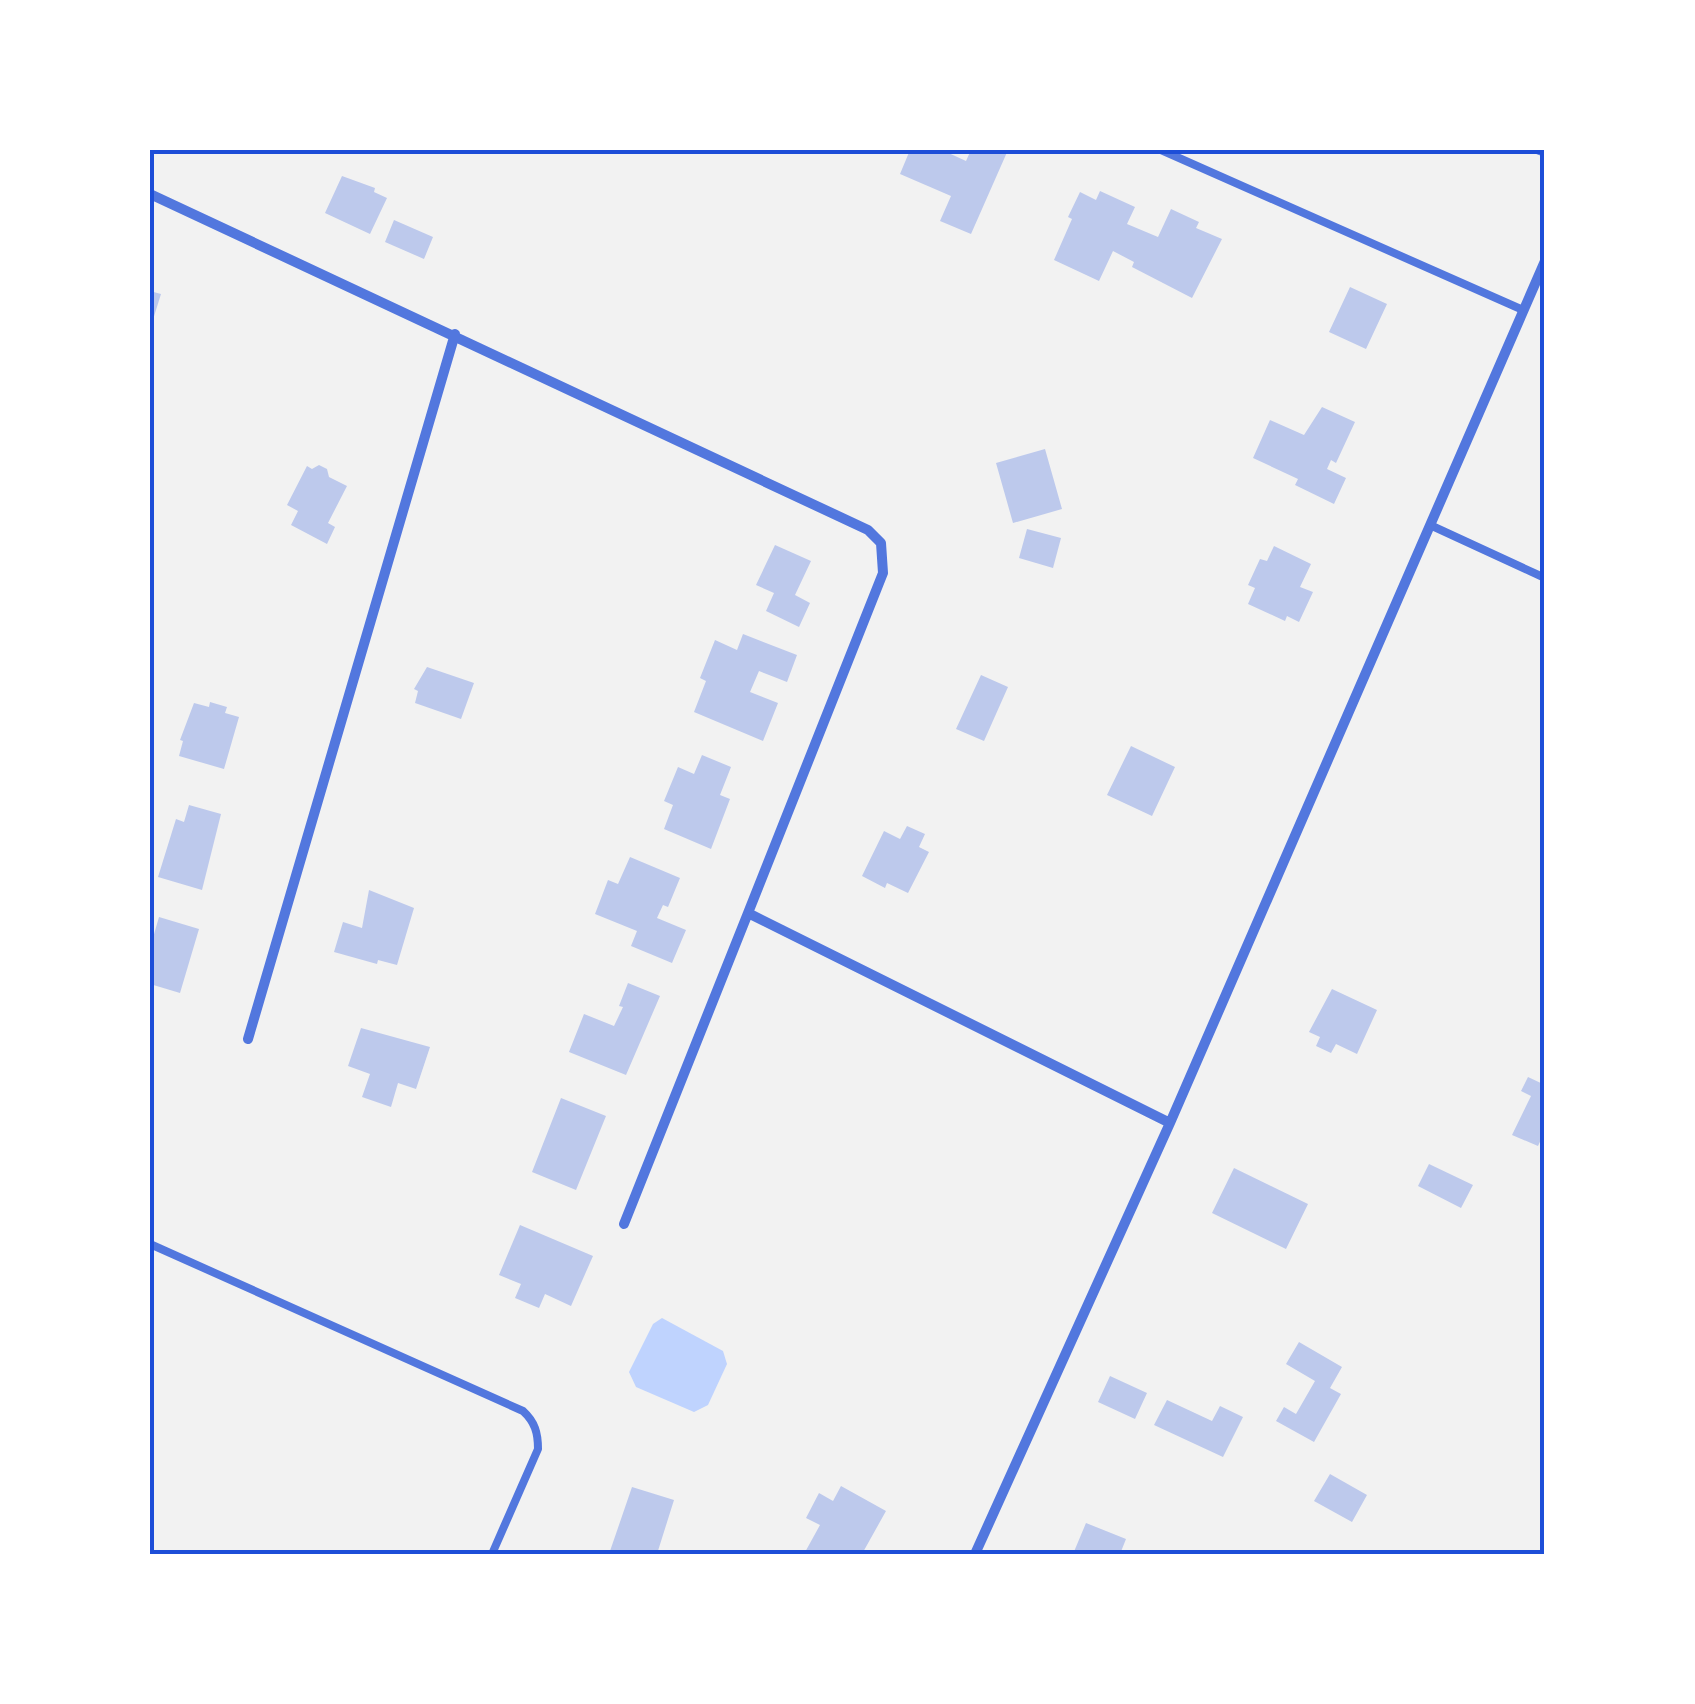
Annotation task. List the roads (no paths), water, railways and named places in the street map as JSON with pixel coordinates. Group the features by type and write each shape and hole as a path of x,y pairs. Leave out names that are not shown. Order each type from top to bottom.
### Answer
{"street":[{"path":"150,194 868,530 881,543 883,573 624,1224"},
{"path":"975,1554 1170,1123 1545,261"},
{"path":"248,1039 455,334"},
{"path":"748,913 1170,1123"}],"lane":[{"path":"1161,150 1523,310"},
{"path":"1537,150 1545,153"},
{"path":"1430,526 1545,578"},
{"path":"150,1244 522,1412 532,1420 538,1449 492,1554"}],"water":[{"path":"662,1318 723,1351 727,1364 708,1405 694,1412 636,1387 629,1372 653,1324"}]}
